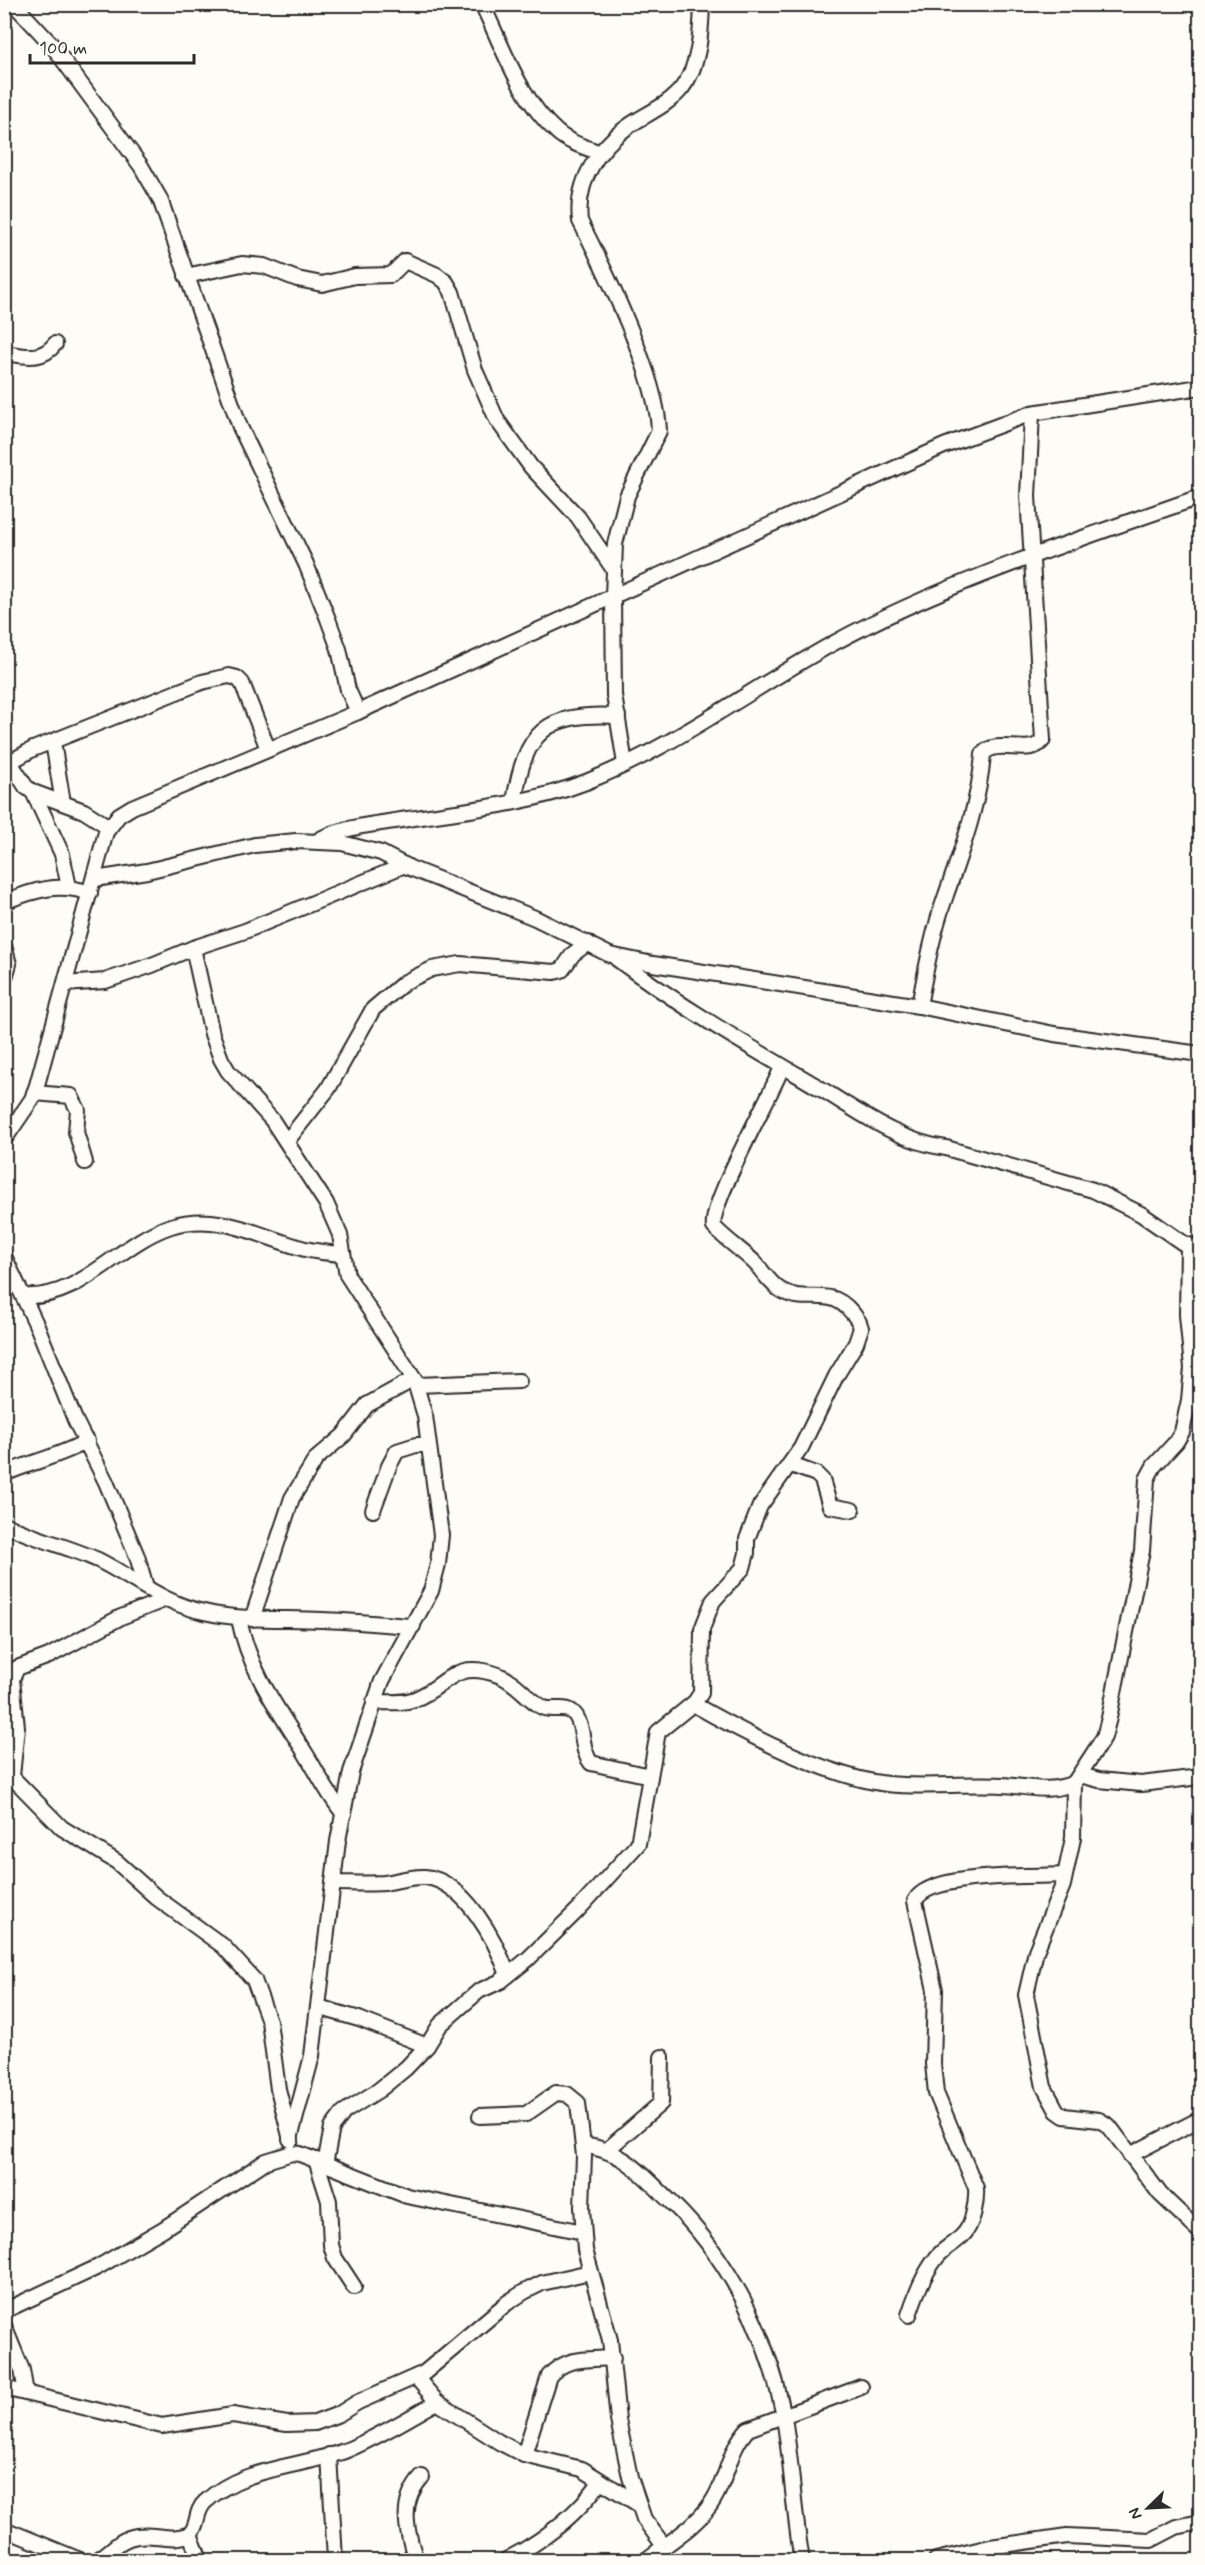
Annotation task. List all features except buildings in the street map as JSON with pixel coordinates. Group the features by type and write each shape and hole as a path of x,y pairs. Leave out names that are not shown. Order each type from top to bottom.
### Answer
{"street":[{"path":"14,4 52,45 141,166 168,218 186,276 240,427 306,564 339,649 348,690 358,712"},
{"path":"482,4 505,54 541,117 558,134 598,152"},
{"path":"625,764 614,695 612,597 614,570 620,516 659,431 659,419 654,398 628,326 580,221 581,194 598,152 627,127 658,108 681,89 699,46 702,4"},
{"path":"186,276 228,265 255,264 297,279 322,284 355,276 392,275 405,261 446,282 452,292 475,370 497,420 531,467 578,518 614,570"},
{"path":"4,353 37,356 50,351 55,344"},
{"path":"4,1140 34,1093 55,1026 109,827 132,807 358,712 934,451 1032,413 1200,387"},
{"path":"919,1006 932,941 962,856 976,805 983,754 995,747 1036,746 1043,740 1028,496 1032,413"},
{"path":"315,842 354,827 514,802 560,791 625,764 680,737 747,693 840,640 922,602 1033,557 1200,498"},
{"path":"109,827 84,811 33,792 26,787 8,764 33,749 182,689 229,676 237,678 245,689 268,749"},
{"path":"514,802 522,766 538,733 562,720 585,716 618,716"},
{"path":"53,742 63,803"},
{"path":"33,792 62,854 69,887"},
{"path":"95,879 147,871 255,845 315,842 367,848 535,918 588,943 782,1067 908,1138 927,1146 946,1148 1094,1190 1114,1199 1194,1247 1187,1315 1192,1368 1187,1415 1176,1442 1154,1466 1147,1479 1142,1551 1109,1718 1104,1737 1077,1779 1072,1838 1064,1875 1036,1951 1026,1995 1044,2087 1057,2111 1064,2116 1099,2120 1109,2126 1160,2194 1200,2232"},
{"path":"65,984 105,981 175,957 194,948 245,931 405,865"},
{"path":"4,902 37,890 69,887 90,893"},
{"path":"286,1141 328,1089 373,1009 405,982 432,969 460,964 554,972 562,970 573,954 588,943"},
{"path":"4,946 9,964 4,981"},
{"path":"194,948 212,1034 221,1059 286,1141 336,1224 347,1275 416,1382 425,1416 440,1545 431,1591 382,1681 351,1772 333,1883 312,2056 289,2136 273,2158"},
{"path":"610,955 653,964 919,1006 1054,1034 1200,1054"},
{"path":"354,2287 335,2258 331,2244 329,2201 320,2162 332,2128 339,2118 399,2073 427,2046 440,2025 465,2002 508,1975 577,1911 638,1844 658,1732 693,1704 701,1694 702,1629 713,1601 743,1568 747,1539 763,1501 791,1465 836,1376 856,1343 861,1328 850,1310 830,1296 800,1296 777,1288 754,1263 714,1227 714,1217 722,1193 782,1067"},
{"path":"34,1093 71,1096 78,1110 76,1132 85,1162"},
{"path":"24,1296 41,1297 75,1285 99,1266 154,1233 172,1226 195,1222 237,1225 305,1249 341,1254"},
{"path":"4,1256 24,1296 137,1556 146,1587"},
{"path":"344,1814 324,1789 311,1763 261,1685 242,1634 292,1498 316,1459 344,1435 367,1405 416,1382 519,1381"},
{"path":"4,1474 40,1459 65,1452 87,1441"},
{"path":"373,1510 388,1466 397,1451 416,1445 428,1445"},
{"path":"791,1465 816,1474 822,1480 830,1506 852,1510"},
{"path":"4,1524 24,1534 81,1552 146,1587 164,1600 190,1609 246,1619 320,1620 413,1626"},
{"path":"164,1600 122,1617 49,1656 17,1668 12,1679 17,1727 8,1772 62,1828 117,1862 157,1898 223,1946 254,1980 269,2021 278,2090 289,2136 300,2154"},
{"path":"374,1702 405,1702 417,1698 446,1678 471,1669 499,1675 512,1682 541,1706 566,1708 575,1715 586,1756 591,1763 650,1776"},
{"path":"693,1704 756,1738 853,1777 920,1786 1002,1785 1054,1790 1077,1779 1141,1784 1200,1777"},
{"path":"909,2315 919,2284 927,2271 939,2254 967,2230 976,2198 976,2188 935,2088 935,1990 915,1901 918,1895 927,1889 964,1880 1064,1875"},
{"path":"333,1883 384,1882 424,1877 444,1882 453,1888 484,1926 508,1975"},
{"path":"318,2007 359,2019 427,2046"},
{"path":"607,2150 661,2103 662,2057"},
{"path":"480,2116 526,2114 556,2093 567,2094 573,2098 580,2110 583,2145 583,2232 590,2272 610,2340 618,2420 638,2504 664,2546"},
{"path":"1130,2155 1200,2119"},
{"path":"583,2145 607,2150 643,2171 715,2252 731,2277 752,2320 771,2368 783,2414 802,2560"},
{"path":"4,2311 98,2267 163,2229 242,2175 273,2158 300,2154 407,2196 583,2232"},
{"path":"4,2388 162,2426 233,2415 303,2425 339,2414 358,2402 416,2377 507,2302 524,2292 542,2283 590,2272"},
{"path":"4,2326 22,2370 26,2393"},
{"path":"524,2455 549,2376 556,2368 578,2359 613,2358"},
{"path":"416,2377 437,2402 524,2455 582,2469 638,2504"},
{"path":"646,2560 706,2511 713,2502 741,2437 756,2425 861,2387"},
{"path":"97,2560 116,2544 134,2537 176,2538 190,2534 196,2525 201,2508 227,2485 329,2455 380,2434 437,2402"},
{"path":"329,2455 335,2560"},
{"path":"416,2560 405,2524 406,2506 413,2487 422,2477"},
{"path":"506,2560 545,2538 591,2496 601,2481"},
{"path":"936,2560 990,2547 1067,2536 1151,2540 1176,2527 1200,2522"},
{"path":"4,2529 80,2560"},
{"path":"190,2534 200,2560"}]}
